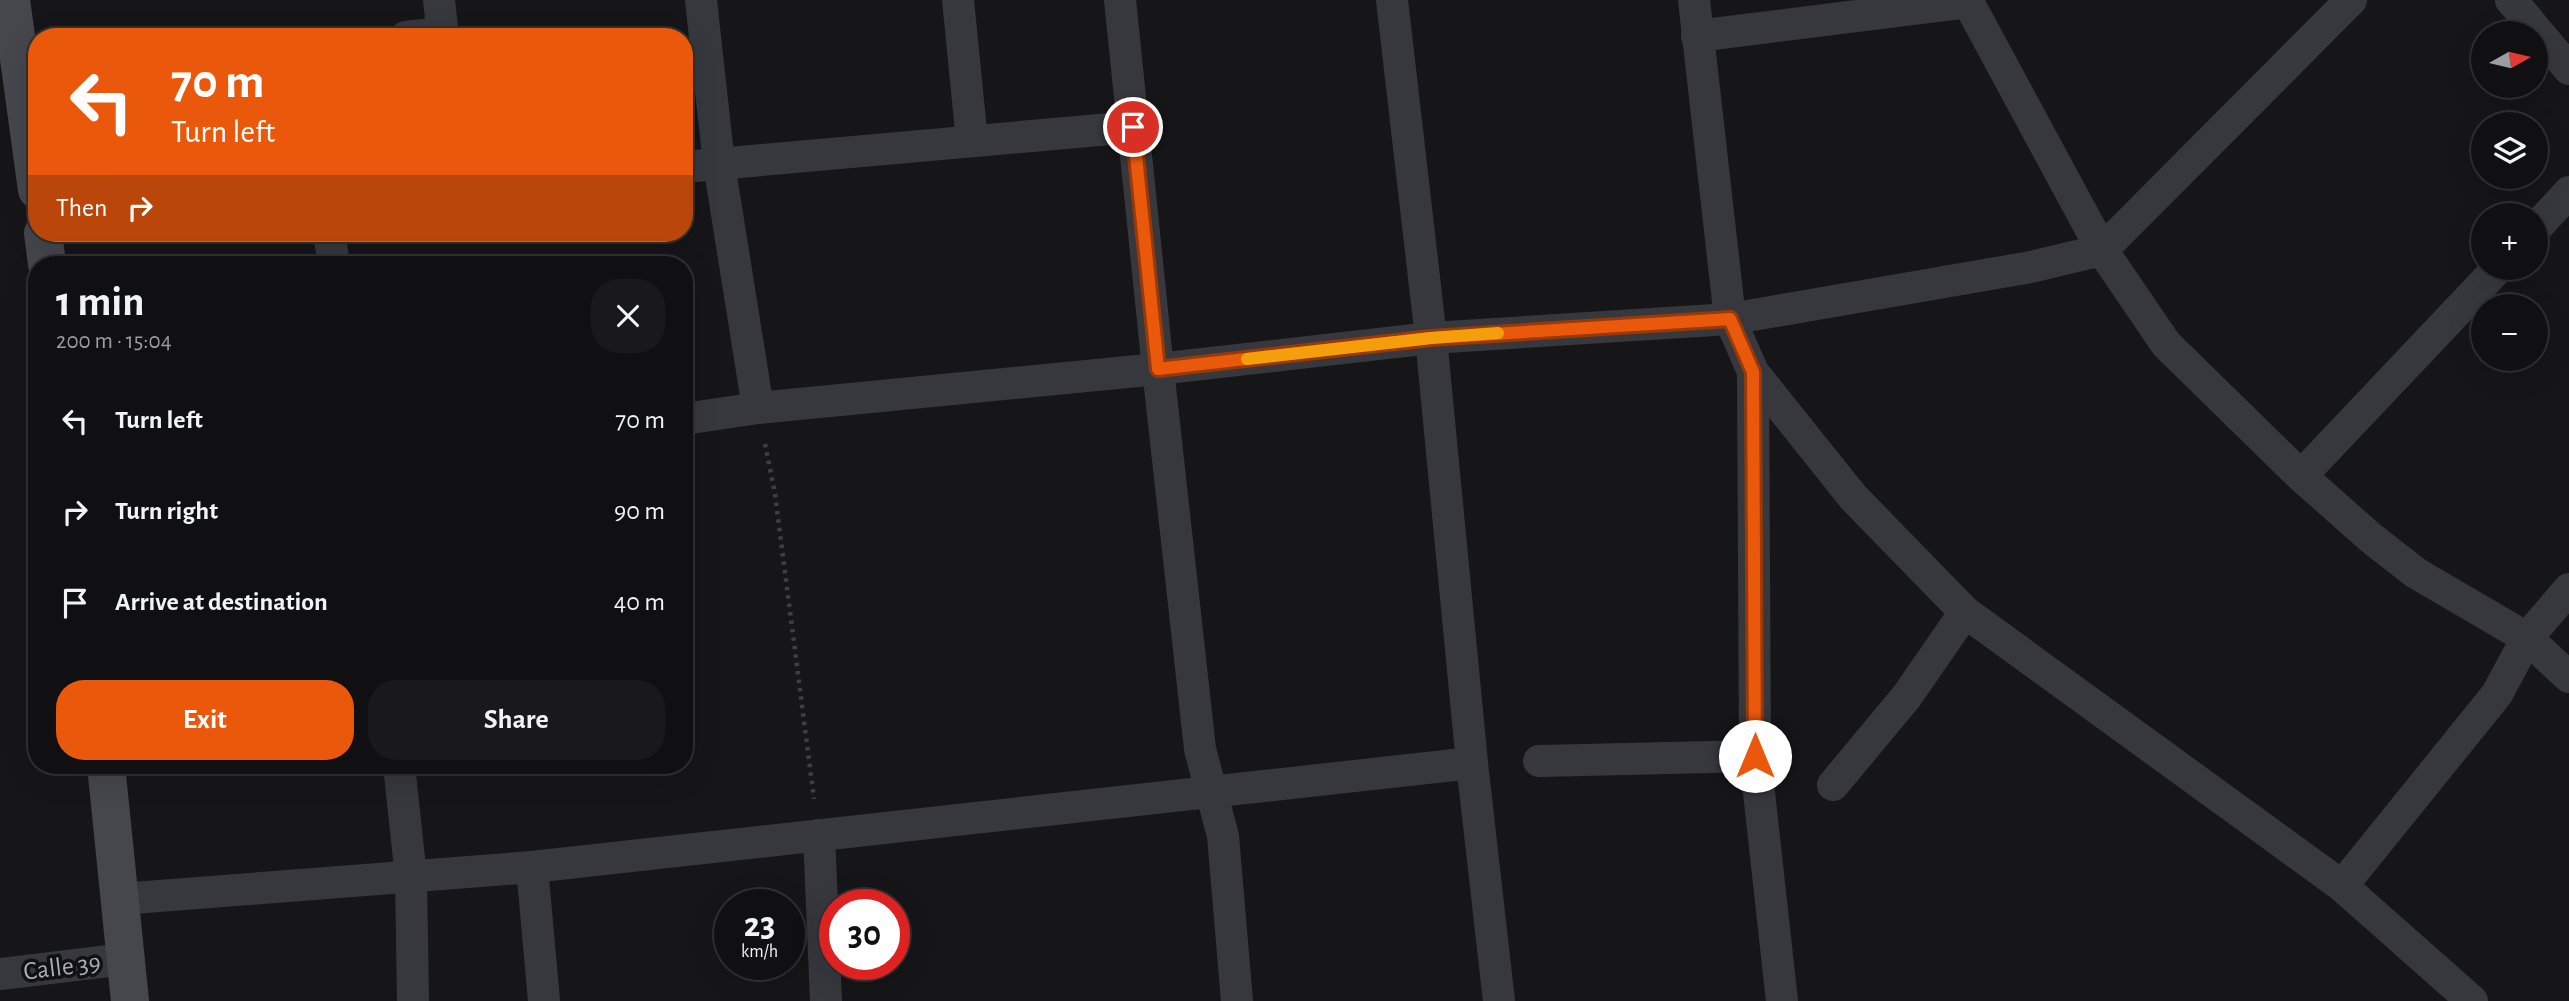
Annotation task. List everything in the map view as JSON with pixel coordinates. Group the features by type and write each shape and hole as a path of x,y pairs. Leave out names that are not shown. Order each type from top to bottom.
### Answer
{"street":[{"path":"11,0 28,69"},
{"path":"439,0 441,28"},
{"path":"701,0 719,164 758,408"},
{"path":"958,0 972,141"},
{"path":"1120,0 1200,749 1223,836 1237,1001"},
{"path":"1392,0 1431,338 1472,763 1499,1001"},
{"path":"1694,0 1730,319 1753,372 1853,497 1965,612 2342,886 2472,1001"},
{"path":"693,418 758,408 1158,369 1431,338 1730,319 2031,267 2102,250 2351,0"},
{"path":"2511,0 2569,69"},
{"path":"1697,36 1967,1 2102,250 2166,344 2301,476 2371,538 2416,573 2527,638 2569,677"},
{"path":"693,166 1133,127"},
{"path":"2548,215 2569,192"},
{"path":"2301,476 2487,280"},
{"path":"1753,372 1755,756 1782,1001"},
{"path":"2342,886 2497,694 2527,638 2569,589"},
{"path":"1833,785 1907,696 1965,612"},
{"path":"1539,761 1755,756"},
{"path":"120,899 531,867 1472,763"},
{"path":"107,774 130,1001"},
{"path":"400,774 411,877 413,1001"},
{"path":"819,835 826,1001"},
{"path":"531,867 544,1001"},
{"name":"Calle 39","path":"0,974 125,959"}],"path":[{"path":"758,408 775,494 819,835"}],"slow traffic":[{"path":"1247,359 1498,333"}],"route":[{"path":"1133,127 1158,369 1431,338 1730,319 1753,372 1755,756"}]}
